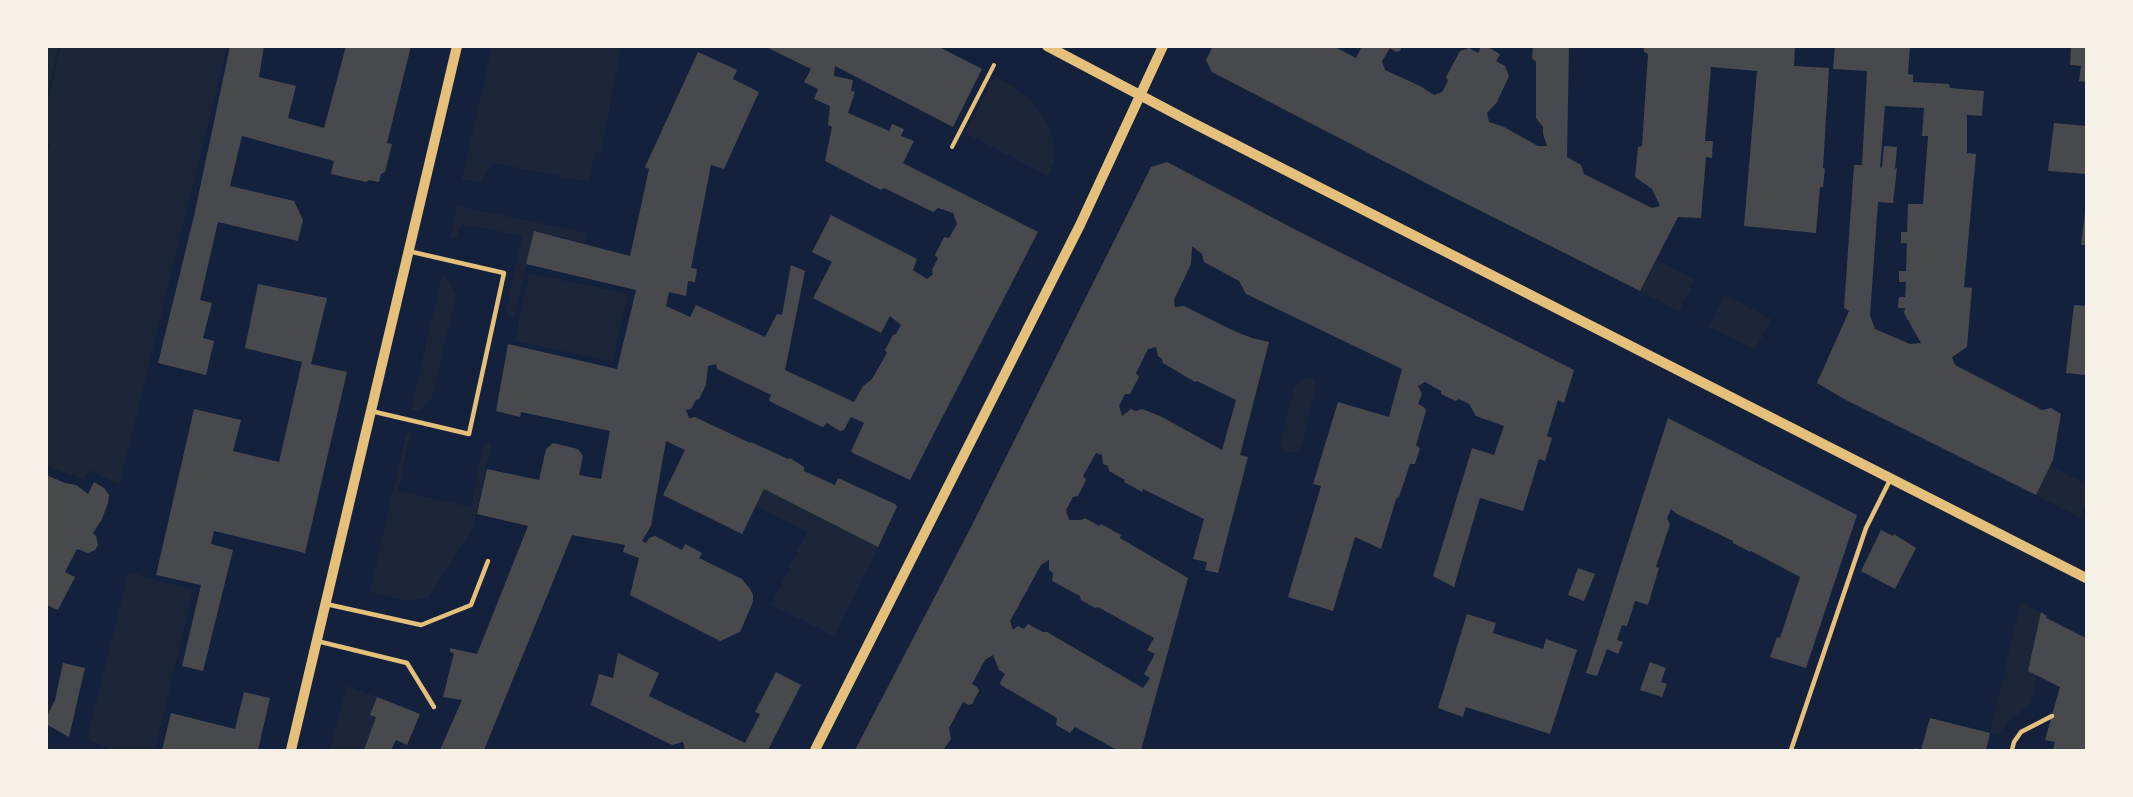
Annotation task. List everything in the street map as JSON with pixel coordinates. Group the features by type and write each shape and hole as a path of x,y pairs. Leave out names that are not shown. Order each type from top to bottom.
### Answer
{"street":[{"path":"291,750 457,46"},
{"path":"1047,46 2086,579"},
{"path":"815,750 1080,225 1163,46"}],"lane":[{"path":"371,411 469,434 504,273 408,251"},
{"path":"1791,750 1866,528 1891,479"},
{"path":"326,604 421,626 471,605 488,561"},
{"path":"316,641 407,663 434,707"},
{"path":"2012,750 2021,732 2052,716"}],"path":[{"path":"952,147 994,65"}],"shaded area":[{"path":"46,47 58,47 47,100 46,100"},
{"path":"60,47 227,47 119,485 90,470 84,479 47,467 46,158 50,144 47,143 46,109"},
{"path":"492,47 621,47 601,152 595,151 589,182 493,163 480,183 462,179"},
{"path":"995,76 1015,87 1032,101 1050,129 1054,145 1054,162 1048,176 965,133"},
{"path":"457,206 587,233 585,243 534,231 514,319 506,311 522,236 463,224 456,237 450,239"},
{"path":"1656,260 1695,280 1679,311 1640,291"},
{"path":"529,273 627,294 613,362 515,341"},
{"path":"442,276 450,282 456,296 432,397 427,405 419,410 411,410"},
{"path":"1725,295 1771,319 1755,350 1709,327"},
{"path":"1301,379 1313,380 1316,385 1302,445 1296,452 1286,452 1281,448 1280,440 1294,390"},
{"path":"406,434 410,436 398,491 471,507 484,442 491,443 474,526 428,599 402,600 370,592"},
{"path":"2050,466 2086,484 2086,503 2080,517 2036,495"},
{"path":"764,489 878,547 834,636 771,605 807,532 756,506"},
{"path":"129,572 193,590 155,750 112,750 87,739"},
{"path":"2021,601 2062,625 2036,679 2030,705 2008,721 1998,735 1990,733"},
{"path":"347,686 377,697 370,715 376,717 364,750 330,750"}],"building":[{"path":"230,46 264,46 259,77 296,86 288,118 324,128 346,46 411,46 387,143 392,144 385,172 381,174 379,182 369,180 366,182 331,174 334,161 242,136 230,186 294,201 303,220 298,241 218,222 200,300 212,303 203,338 214,341 206,375 158,363 194,216"},
{"path":"764,46 937,46 982,69 953,127 835,66 834,76 853,80 851,91 855,92 848,113 889,131 892,124 904,129 901,136 914,141 903,163 1038,232 910,480 851,451 864,423 851,417 844,430 840,431 827,423 823,427 820,426 771,402 769,400 771,395 717,369 716,364 708,366 706,385 699,399 691,409 686,410 689,418 695,417 750,443 790,458 804,467 804,471 835,485 838,478 895,504 897,507 878,547 764,489 742,534 663,495 685,450 666,441 651,526 642,541 646,543 649,538 655,536 682,550 685,544 702,553 699,558 742,579 753,595 753,602 740,632 720,641 630,595 639,558 623,552 625,545 572,535 484,750 440,750 462,700 443,697 454,653 450,652 450,648 477,654 528,526 477,514 487,469 539,480 546,449 553,443 578,449 583,456 579,475 601,479 610,431 521,412 520,417 496,411 508,344 617,369 636,290 526,264 534,231 630,256 649,169 645,167 698,52 737,70 733,79 759,92 724,169 711,165 691,268 697,269 695,282 688,281 686,296 669,292 666,306 690,317 696,305 765,337 777,314 782,315 791,265 805,271 785,370 854,402 863,386 872,379 887,353 885,350 893,335 901,325 890,316 881,333 813,298 832,262 812,252 831,215 917,259 913,270 927,279 933,274 932,270 938,258 935,255 944,237 949,238 957,224 953,213 938,208 933,212 884,188 881,190 825,161 832,127 828,125 830,106 814,99 818,89 804,82 811,69"},
{"path":"1213,46 1333,46 1356,58 1362,46 1402,46 1400,51 1396,52 1390,48 1382,61 1385,70 1434,95 1442,92 1448,81 1446,77 1460,51 1469,48 1478,53 1481,47 1486,46 1500,55 1496,61 1505,66 1509,76 1497,102 1487,113 1489,122 1504,127 1538,146 1547,146 1543,127 1536,118 1536,62 1532,58 1533,46 1569,46 1567,157 1581,165 1584,174 1652,208 1660,206 1652,189 1635,177 1638,147 1642,146 1648,54 1644,52 1644,46 1795,46 1794,66 1829,68 1823,168 1825,169 1823,187 1820,187 1816,233 1744,226 1757,71 1711,67 1705,141 1713,141 1712,158 1706,157 1701,218 1678,217 1640,291 1212,72 1206,60"},
{"path":"1835,46 1910,46 1908,74 1913,75 1913,82 1949,84 1950,88 1984,91 1982,116 1967,115 1967,153 1976,154 1964,287 1972,288 1967,347 1952,357 1955,365 2042,410 2051,408 2061,414 2053,460 2036,495 1844,399 1817,383 1849,311 1844,308 1854,165 1862,165 1867,71 1833,69","holes":["1885,106 1924,108 1922,136 1928,136 1923,204 1908,204 1907,232 1901,232 1901,243 1907,243 1906,271 1899,271 1899,282 1906,282 1905,297 1899,297 1898,308 1905,308 1904,313 1921,343 1910,344 1875,329 1870,315 1878,202 1893,203 1897,168 1895,169 1897,147 1884,146 1880,168"]},
{"path":"2071,46 2086,48 2086,82 2079,81 2081,66 2070,65"},
{"path":"2054,123 2086,126 2086,174 2048,171"},
{"path":"1167,162 1296,230 1574,370 1564,403 1558,400 1547,436 1552,438 1545,461 1539,459 1523,511 1480,498 1454,587 1433,576 1472,448 1494,455 1504,426 1476,416 1469,404 1441,394 1441,391 1425,382 1418,386 1422,394 1418,404 1426,411 1416,445 1420,448 1415,464 1410,464 1399,497 1396,499 1381,549 1355,537 1333,611 1288,597 1321,486 1313,484 1338,402 1389,417 1402,369 1246,294 1239,281 1204,262 1202,254 1192,246 1191,264 1174,300 1175,307 1184,306 1234,331 1269,342 1240,455 1248,457 1218,573 1205,570 1207,562 1193,559 1204,519 1124,482 1125,480 1109,471 1108,466 1103,464 1102,455 1096,453 1083,476 1086,480 1078,496 1073,497 1066,510 1069,520 1085,518 1099,526 1101,524 1121,535 1120,538 1188,578 1141,750 1117,750 1075,727 1070,733 1056,725 1057,718 1001,685 1005,674 999,670 993,655 985,660 972,684 979,691 972,704 963,702 949,728 951,739 943,750 855,750 970,529 1151,167","holes":["1156,347 1163,363 1195,382 1236,400 1222,450 1160,416 1142,409 1136,411 1131,409 1122,416 1119,406 1125,394 1130,394 1139,377 1136,373 1148,349","1049,560 1049,570 1053,573 1052,581 1080,596 1081,600 1095,608 1098,607 1154,638 1147,650 1155,654 1144,674 1150,678 1143,688 1047,632 1028,624 1024,629 1018,626 1013,630 1010,621 1041,565"]},
{"path":"2085,212 2086,245 2081,245"},
{"path":"258,284 327,298 311,364 347,372 305,553 214,531 211,544 233,550 203,671 182,666 201,585 156,575 194,409 241,420 233,451 279,462 302,362 245,348"},
{"path":"2074,305 2086,306 2086,375 2066,373"},
{"path":"1668,418 1857,515 1806,668 1770,657 1777,637 1780,638 1800,577 1671,509 1667,518 1670,524 1656,567 1659,568 1648,605 1635,601 1627,626 1622,625 1617,640 1623,642 1618,654 1607,649 1597,676 1586,673"},
{"path":"46,475 76,485 88,494 94,482 104,488 109,495 102,519 93,533 98,545 95,550 88,553 77,549 65,572 75,577 58,610 46,605 48,595 46,594"},
{"path":"1881,530 1893,536 1894,534 1916,548 1895,589 1861,571"},
{"path":"1578,568 1595,574 1584,601 1568,595"},
{"path":"2041,612 2047,616 2046,618 2086,638 2086,750 2053,750 2055,742 2045,740 2060,687 2028,671"},
{"path":"1467,614 1496,623 1493,633 1543,649 1546,639 1577,650 1550,734 1466,707 1463,717 1438,708"},
{"path":"618,653 659,673 649,696 745,743 760,714 755,712 776,672 801,685 768,750 685,750 683,742 672,745 591,705 599,674 613,678"},
{"path":"1650,662 1666,668 1661,682 1667,684 1662,697 1640,690"},
{"path":"63,663 85,668 69,737 46,724 46,718 55,700"},
{"path":"244,692 270,698 258,750 162,750 171,713 235,729"},
{"path":"377,697 420,714 407,745 396,740 391,750 364,750 376,717 370,715"},
{"path":"1930,718 1990,733 1986,750 1921,750"}]}
